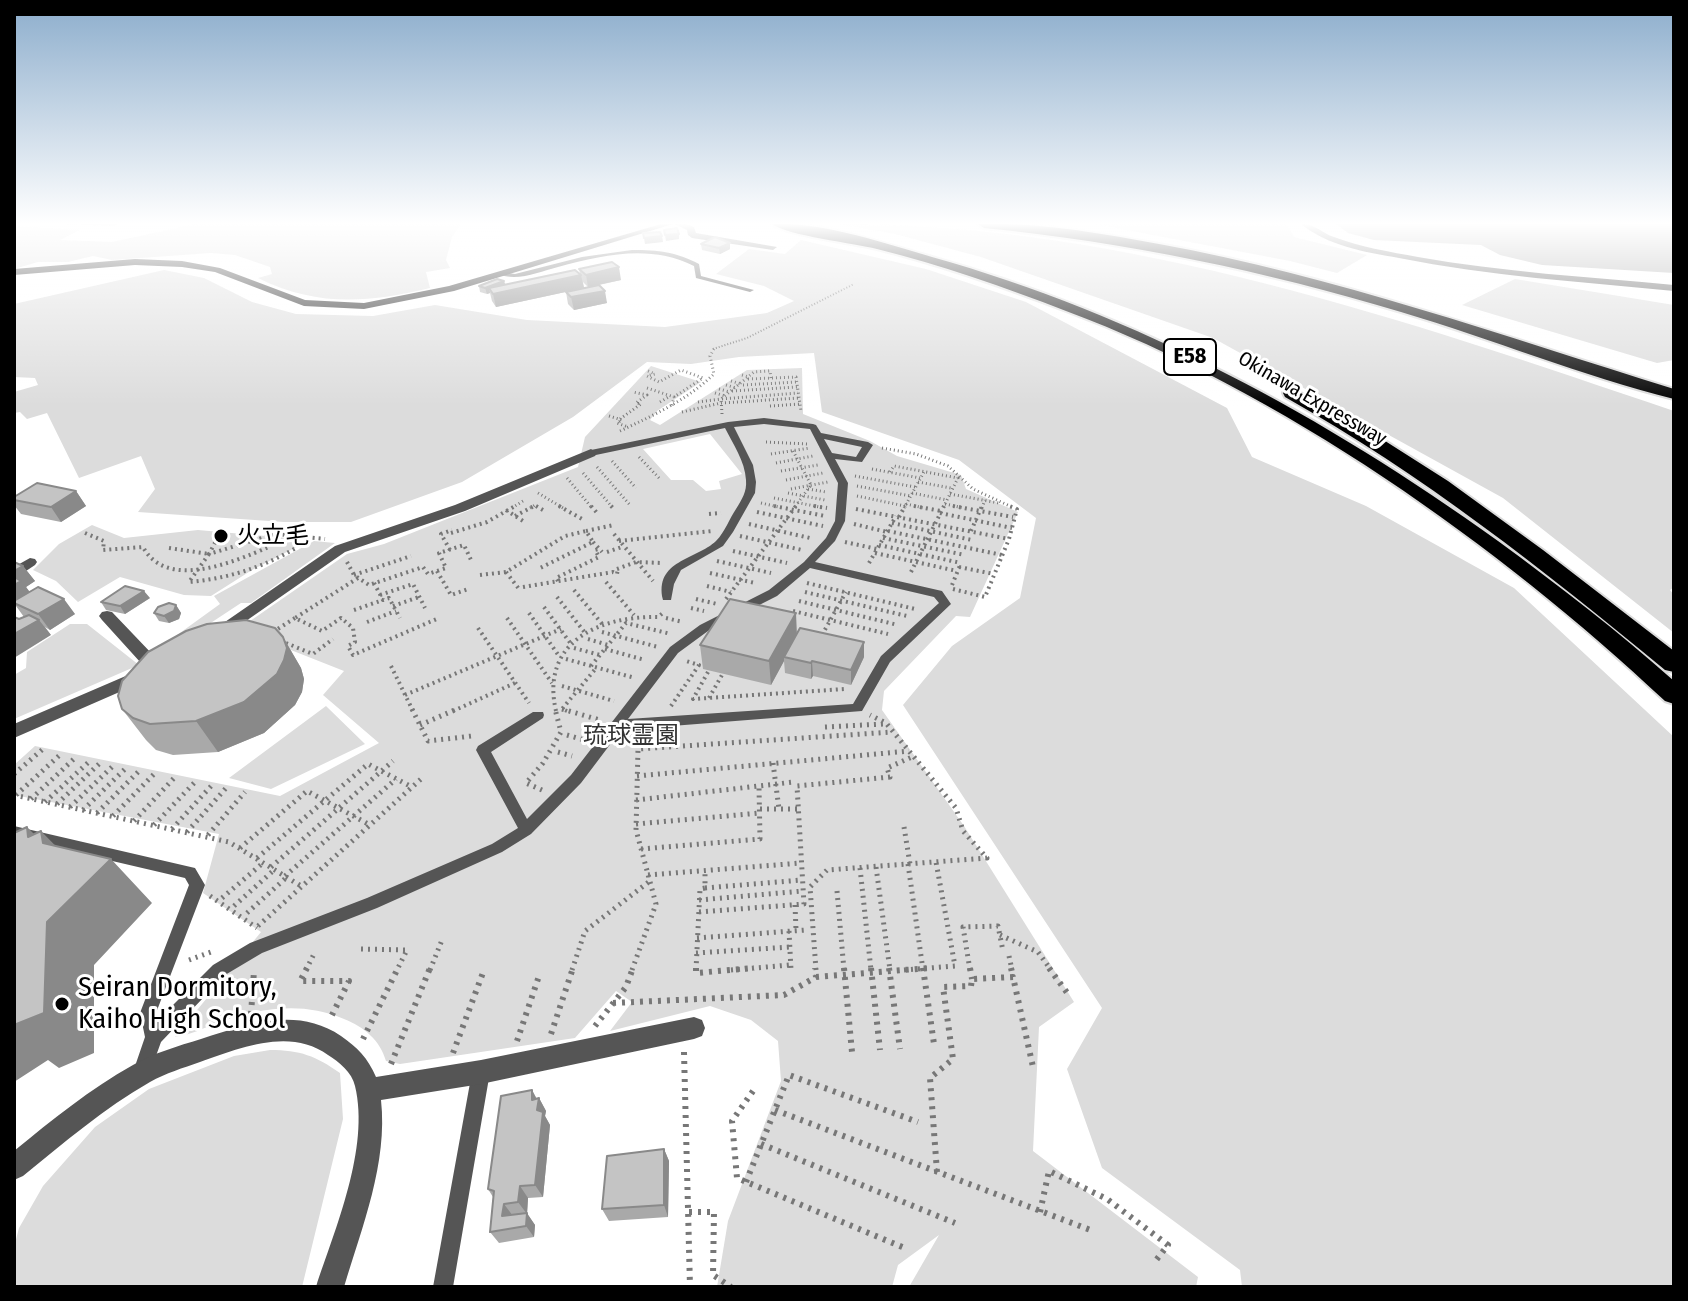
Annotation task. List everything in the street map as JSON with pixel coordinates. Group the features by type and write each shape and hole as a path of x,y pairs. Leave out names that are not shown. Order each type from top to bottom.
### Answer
{"highway":[{"name":"Okinawa Expressway","path":"1013,285 1069,304 1181,353 1353,448 1407,484 1553,593 1674,695"},
{"name":"Okinawa Expressway","path":"1046,285 1193,344 1321,409 1482,512 1674,664"},
{"path":"1321,285 1674,394"},
{"path":"1353,285 1674,382"}],"main road":[{"path":"254,285 290,299 337,307 393,303 461,285"}],"street":[{"path":"1633,285 1674,288"},
{"path":"202,642 342,548 441,515 583,459"},
{"path":"14,574 30,562"},
{"path":"14,731 159,667 148,660 107,616"},
{"path":"374,1089 481,1072 689,1029"},
{"path":"14,1167 91,1105 142,1072 250,1033 292,1030 321,1037 333,1042 361,1066 374,1089 364,1160 330,1287"}],"lane":[{"path":"729,285 750,290"},
{"path":"142,1072 154,1037 219,970 253,942 455,866 497,848 526,830 559,798 617,725 649,682 664,652 779,582 840,521 834,475 813,427 764,421 725,426 583,459"},
{"path":"667,597 667,580 679,563 698,557 734,532 752,490 747,463 725,426"},
{"path":"834,475 868,445"},
{"path":"834,475 859,460 868,445"},
{"path":"617,725 857,708 874,674 945,604 943,598 803,560"},
{"path":"526,830 483,750 538,715"},
{"path":"14,832 190,873 196,887 148,1013 154,1037"},
{"path":"443,1287 481,1072"}],"path":[{"path":"614,509 579,468 593,447 699,389 714,374 710,356 714,347 747,338 853,285"},
{"path":"682,412 722,400 758,367"},
{"path":"648,371 655,374 647,376 659,382 681,370 703,378 660,402"},
{"path":"754,372 770,371 771,378"},
{"path":"742,375 749,378 796,377 802,425"},
{"path":"731,381 736,388"},
{"path":"726,385 798,390"},
{"path":"647,388 672,396"},
{"path":"719,389 798,390"},
{"path":"698,402 798,390"},
{"path":"628,427 617,423 641,404 636,403 647,395 633,392"},
{"path":"715,393 722,400 725,426"},
{"path":"672,396 672,406"},
{"path":"609,416 620,419"},
{"path":"766,442 834,475 875,512 1009,539"},
{"path":"868,445 916,454 948,466 973,489 1017,509 1009,539 985,597 950,589 972,540 985,500"},
{"path":"629,446 660,479"},
{"path":"793,451 810,487"},
{"path":"771,454 793,451 879,501 1012,528"},
{"path":"583,459 598,462 610,459 636,488"},
{"path":"583,459 594,463 630,505"},
{"path":"776,463 798,459 880,491 1016,518"},
{"path":"875,512 882,481 894,466 958,478"},
{"path":"781,471 802,468 915,487"},
{"path":"786,480 806,476 888,472 1009,505"},
{"path":"861,577 924,472"},
{"path":"803,496 790,491 810,487 834,475"},
{"path":"716,614 766,542 810,487 834,475"},
{"path":"803,496 834,475"},
{"path":"774,498 798,503 834,475"},
{"path":"566,476 598,514"},
{"path":"532,477 545,488 537,492 582,519"},
{"path":"904,587 958,478"},
{"path":"451,533 487,522 525,500"},
{"path":"759,503 825,516"},
{"path":"515,516 535,505 543,510"},
{"path":"506,510 523,521"},
{"path":"751,510 823,526"},
{"path":"441,515 452,530 441,534 450,550"},
{"path":"840,521 1002,555"},
{"path":"892,523 972,540"},
{"path":"746,524 994,574"},
{"path":"480,575 506,572 565,536 614,525"},
{"path":"586,531 602,551"},
{"path":"619,541 734,532 766,542 803,560"},
{"path":"85,533 104,541 103,550 143,547 150,560 161,566 199,570 221,566 269,547"},
{"path":"169,548 209,554 275,534 338,541 356,577 369,585 423,567 428,574 446,568 439,553 464,545 471,560"},
{"path":"552,683 559,656 603,625 634,615 658,617 671,606 667,597 614,534"},
{"path":"218,537 189,582 219,580 255,569 294,551 313,537"},
{"path":"883,538 965,555"},
{"path":"538,569 593,542"},
{"path":"558,581 556,578 599,557 595,550 622,547"},
{"path":"727,549 756,556 803,560"},
{"path":"877,549 959,567"},
{"path":"333,639 313,654 267,636 356,577 411,556"},
{"path":"715,561 748,568 779,582"},
{"path":"603,572 636,562 679,563"},
{"path":"506,572 521,588 617,574 618,569"},
{"path":"437,571 451,595 468,589"},
{"path":"710,573 740,580 779,582"},
{"path":"606,582 634,615"},
{"path":"805,582 846,592 921,625"},
{"path":"374,583 382,597"},
{"path":"354,610 413,584 425,608"},
{"path":"574,590 603,625"},
{"path":"805,592 921,625"},
{"path":"822,635 846,592"},
{"path":"382,597 389,598 400,618"},
{"path":"367,622 419,597"},
{"path":"557,597 587,636 606,647 648,661"},
{"path":"799,601 921,625"},
{"path":"544,607 573,646 600,655"},
{"path":"793,611 921,625"},
{"path":"529,613 559,656"},
{"path":"295,618 322,631 341,618 353,628 355,642 348,646 353,655 439,618"},
{"path":"507,618 552,683 561,732 543,763 526,783 559,798"},
{"path":"617,725 562,709 626,623 673,635"},
{"path":"614,624 623,626"},
{"path":"478,628 538,715 557,709"},
{"path":"405,695 561,629"},
{"path":"562,686 669,709 699,665 602,632"},
{"path":"811,632 836,638"},
{"path":"566,659 649,682"},
{"path":"391,666 428,741 484,735 497,741"},
{"path":"708,672 693,699 845,689"},
{"path":"709,698 722,675"},
{"path":"420,725 515,683"},
{"path":"816,977 810,887 827,870 987,858 963,831 956,808 886,723 857,708"},
{"path":"573,1053 626,987 656,904 636,824 638,749 892,732"},
{"path":"14,774 43,749"},
{"path":"15,795 62,753"},
{"path":"637,776 911,754"},
{"path":"699,912 804,904 797,786 890,777 887,768 911,754"},
{"path":"31,799 76,757"},
{"path":"45,802 91,760"},
{"path":"234,906 393,761"},
{"path":"57,804 101,762"},
{"path":"773,763 779,809"},
{"path":"222,898 368,764 412,787"},
{"path":"70,807 114,765"},
{"path":"83,810 127,767"},
{"path":"97,813 140,770"},
{"path":"113,816 155,773"},
{"path":"134,821 175,777"},
{"path":"247,913 396,779"},
{"path":"250,1033 253,942 258,926 421,779"},
{"path":"154,825 196,781"},
{"path":"636,800 794,782"},
{"path":"172,829 212,785"},
{"path":"641,849 760,839 759,787"},
{"path":"187,832 226,788"},
{"path":"240,848 307,791 370,825"},
{"path":"207,836 245,792"},
{"path":"15,795 229,842 301,886"},
{"path":"636,824 798,809"},
{"path":"904,827 934,1044"},
{"path":"613,1003 784,995 816,977 955,966 936,862"},
{"path":"542,1059 585,931 649,878 705,870 801,863"},
{"path":"876,867 900,1049"},
{"path":"860,868 880,1050"},
{"path":"705,870 705,888"},
{"path":"795,905 790,968 696,973 700,889 802,880"},
{"path":"196,887 258,926"},
{"path":"699,900 803,891"},
{"path":"837,891 852,1052"},
{"path":"937,1172 930,1078 953,1059 943,987 971,986 963,927 998,926 1033,1067"},
{"path":"697,938 806,930"},
{"path":"1000,935 1038,952 1068,994"},
{"path":"374,1089 442,940"},
{"path":"164,970 222,947"},
{"path":"696,953 790,947"},
{"path":"353,1059 407,950 361,949"},
{"path":"314,954 300,981 349,981 321,1037"},
{"path":"443,1077 484,970"},
{"path":"509,1066 539,976"},
{"path":"972,979 1013,977"},
{"path":"689,1029 690,1287"},
{"path":"746,1182 789,1075 918,1122"},
{"path":"753,1091 732,1121 737,1178 907,1249"},
{"path":"775,1110 1093,1231"},
{"path":"761,1144 955,1223"},
{"path":"1040,1212 1049,1171 1107,1199 1168,1245 1153,1264"},
{"path":"689,1212 714,1212 713,1275 731,1287"}],"green space":[{"path":"99,285 217,285 252,302 296,314 373,316 435,305 527,320 665,327 767,313 794,301 759,285 974,285 1026,302 1227,408 1252,457 1366,506 1514,588 1674,737 1674,1287 1242,1287 1240,1270 1102,1168 1067,1069 1102,1008 903,705 952,646 1020,598 1036,518 959,460 822,412 814,353 739,357 691,364 647,362 573,417 462,482 351,522 284,522 138,512 155,489 141,456 79,478 47,413 27,419 20,412 14,413 14,392 38,385 35,378 14,377 14,304"},
{"path":"274,285 429,285 430,288 385,297 342,300 301,294"},
{"path":"1060,285 1269,285 1470,343 1674,411 1674,587 1670,590 1674,595 1674,633 1503,498 1213,338"},
{"path":"1503,285 1550,285 1674,305 1674,360 1657,363 1462,305"},
{"name":"琉球霊園","path":"651,366 701,382 657,411 650,420 660,425 747,370 802,368 803,414 870,441 897,456 961,475 966,489 1018,512 970,617 956,616 884,691 882,710 964,826 1074,1002 1039,1027 1033,1151 1198,1277 1196,1287 909,1287 939,1235 898,1265 892,1287 717,1287 728,1221 781,1081 778,1041 751,1020 710,1006 610,1031 632,1002 616,991 575,1038 400,1064 386,1061 375,1041 358,1026 328,1013 297,1008 265,1010 175,1037 261,932 203,893 219,834 14,795 14,765 35,746 280,796 379,743 323,695 344,671 263,639 227,637 347,554 384,544 578,467 585,437","holes":["710,434 742,474 719,481 721,489 706,491 693,480 671,480 643,449"]},
{"path":"92,525 124,538 198,530 310,540 252,570 211,596 184,595 120,577 78,602 56,581 33,570 59,544"},
{"path":"314,541 335,543 251,603 241,603 197,632 166,643 220,604 214,596"},
{"path":"70,624 87,624 139,665 14,719 14,675 26,668 27,652"},
{"path":"326,706 365,744 271,789 229,778"},
{"path":"270,1050 307,1055 340,1073 343,1119 302,1287 14,1287 14,1247 19,1228 43,1186 95,1127 149,1089 234,1056"}],"building":[{"path":"505,285 536,285 493,294 489,288"},
{"path":"599,285 605,291 571,297 566,292"},
{"path":"37,483 76,491 51,507 14,500 14,497"},
{"path":"14,562 23,566 14,571"},
{"path":"125,586 144,591 120,606 101,602"},
{"path":"38,587 64,599 38,614 14,603 14,601"},
{"path":"730,599 796,613 769,661 700,645"},
{"path":"169,603 176,605 174,611 164,616 154,613 158,607"},
{"path":"29,615 39,620 14,634 14,617 19,619"},
{"path":"246,620 275,628 287,648 277,674 244,702 196,721 150,724 133,718 122,709 118,696 122,681 148,652 186,631 207,624"},
{"path":"800,628 864,642 851,670 784,657"},
{"path":"27,827 28,837 41,831 43,843 111,859 47,922 44,1013 14,1025 14,833"},
{"path":"532,1090 532,1100 539,1098 537,1110 543,1112 535,1185 520,1186 518,1202 504,1204 502,1216 527,1213 526,1226 490,1232 494,1191 488,1189 501,1096"},
{"path":"664,1149 664,1205 602,1209 607,1156"}],"place":[{"name":"火立毛","path":"221,536"},
{"name":"Seiran Dormitory, Kaiho High School","path":"62,1004"}]}
